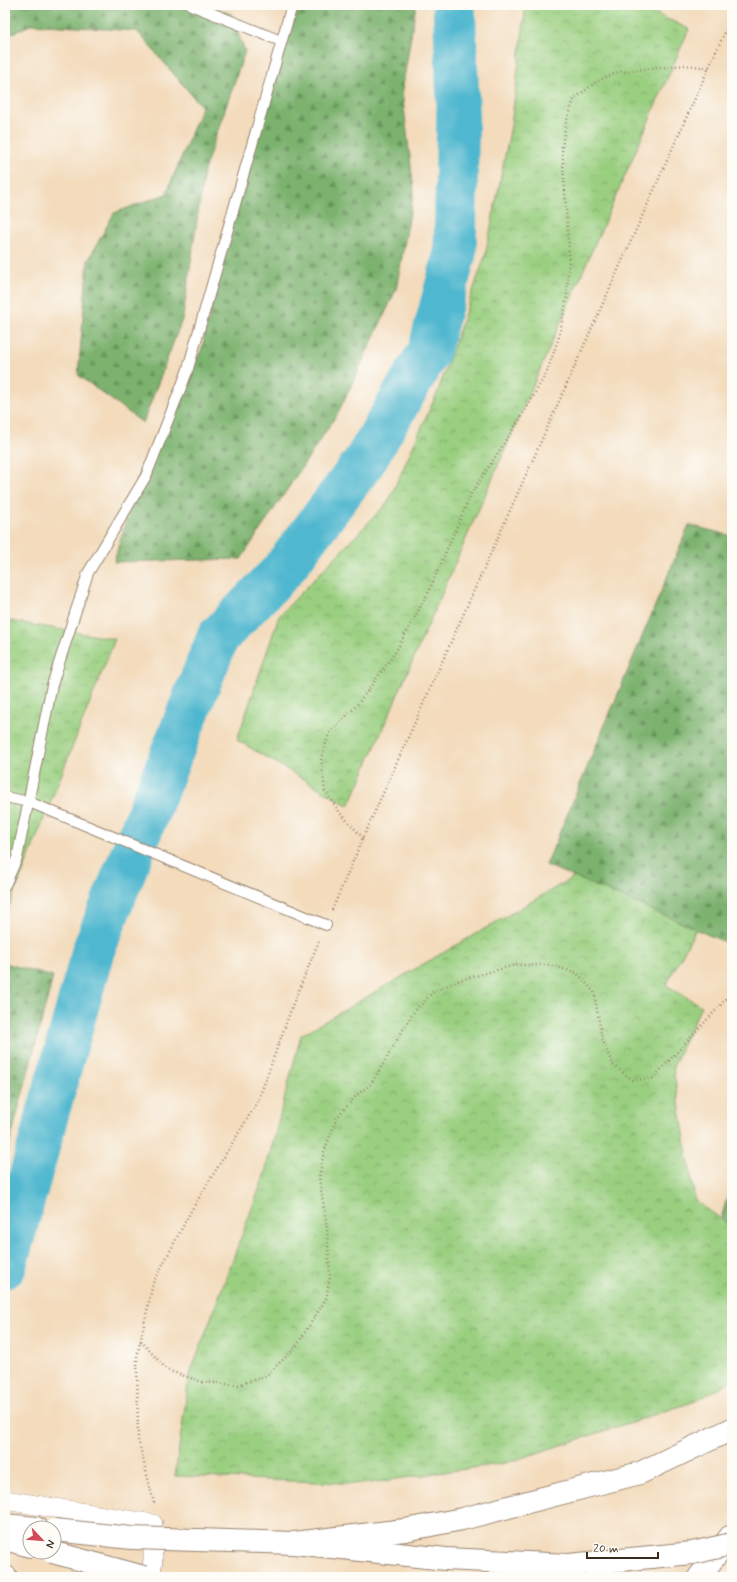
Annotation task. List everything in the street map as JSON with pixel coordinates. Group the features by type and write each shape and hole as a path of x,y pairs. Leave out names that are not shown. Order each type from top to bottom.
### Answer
{"main road":[{"path":"294,1543 405,1530 462,1519 640,1473 732,1429"},
{"path":"5,1525 22,1527"},
{"path":"62,1531 132,1538 294,1543 446,1559 569,1565 692,1553 732,1544"},
{"path":"699,1577 732,1534"},
{"path":"5,1539 22,1544"},
{"path":"62,1555 144,1577"}],"street":[{"path":"5,1500 154,1524 153,1560 150,1577"}],"lane":[{"path":"190,5 281,41"},
{"path":"5,885 17,858 52,685 88,573 146,476 187,372 292,5"},
{"path":"5,797 29,802 326,925"}],"path":[{"path":"154,1524 154,1500 138,1439 137,1357 153,1284 191,1211 258,1101 293,1004 363,838 732,16"},
{"path":"363,838 341,814 325,791 321,758 329,734 357,705 395,653 428,593 471,494 523,414 547,372 559,337 567,296 569,254 562,147 566,123 574,99 596,82 618,72 685,65 709,68"},
{"path":"141,1340 167,1370 202,1382 238,1385 266,1376 295,1348 326,1299 330,1277 328,1241 319,1177 324,1152 337,1117 356,1095 371,1084 413,1013 433,992 456,981 515,965 550,965 577,973 594,992 602,1039 614,1065 633,1080 653,1078 732,994"}],"green space":[{"path":"5,5 209,5 231,14 245,51 204,171 183,317 143,423 78,375 88,261 114,213 166,194 202,107 137,31 32,24 5,37"},
{"path":"300,5 416,5 402,91 414,191 396,290 338,413 241,559 114,562 140,472 201,351 252,138"},
{"path":"526,5 637,5 689,29 349,806 237,740 279,616 388,502 438,391 485,256 511,126"},
{"path":"689,525 732,536 732,945 546,865"},
{"path":"5,620 115,639 5,917"},
{"path":"574,877 696,929 666,985 701,1006 673,1067 695,1200 732,1227 732,1380 696,1401 506,1463 363,1484 175,1476 189,1377 264,1176 301,1035"},
{"path":"5,963 53,977 5,1161"},
{"path":"732,1181 732,1227 721,1219"}],"waterway":[{"path":"5,1267 93,951 218,637 282,571 364,462 429,351 455,253 458,102 454,5"}]}
